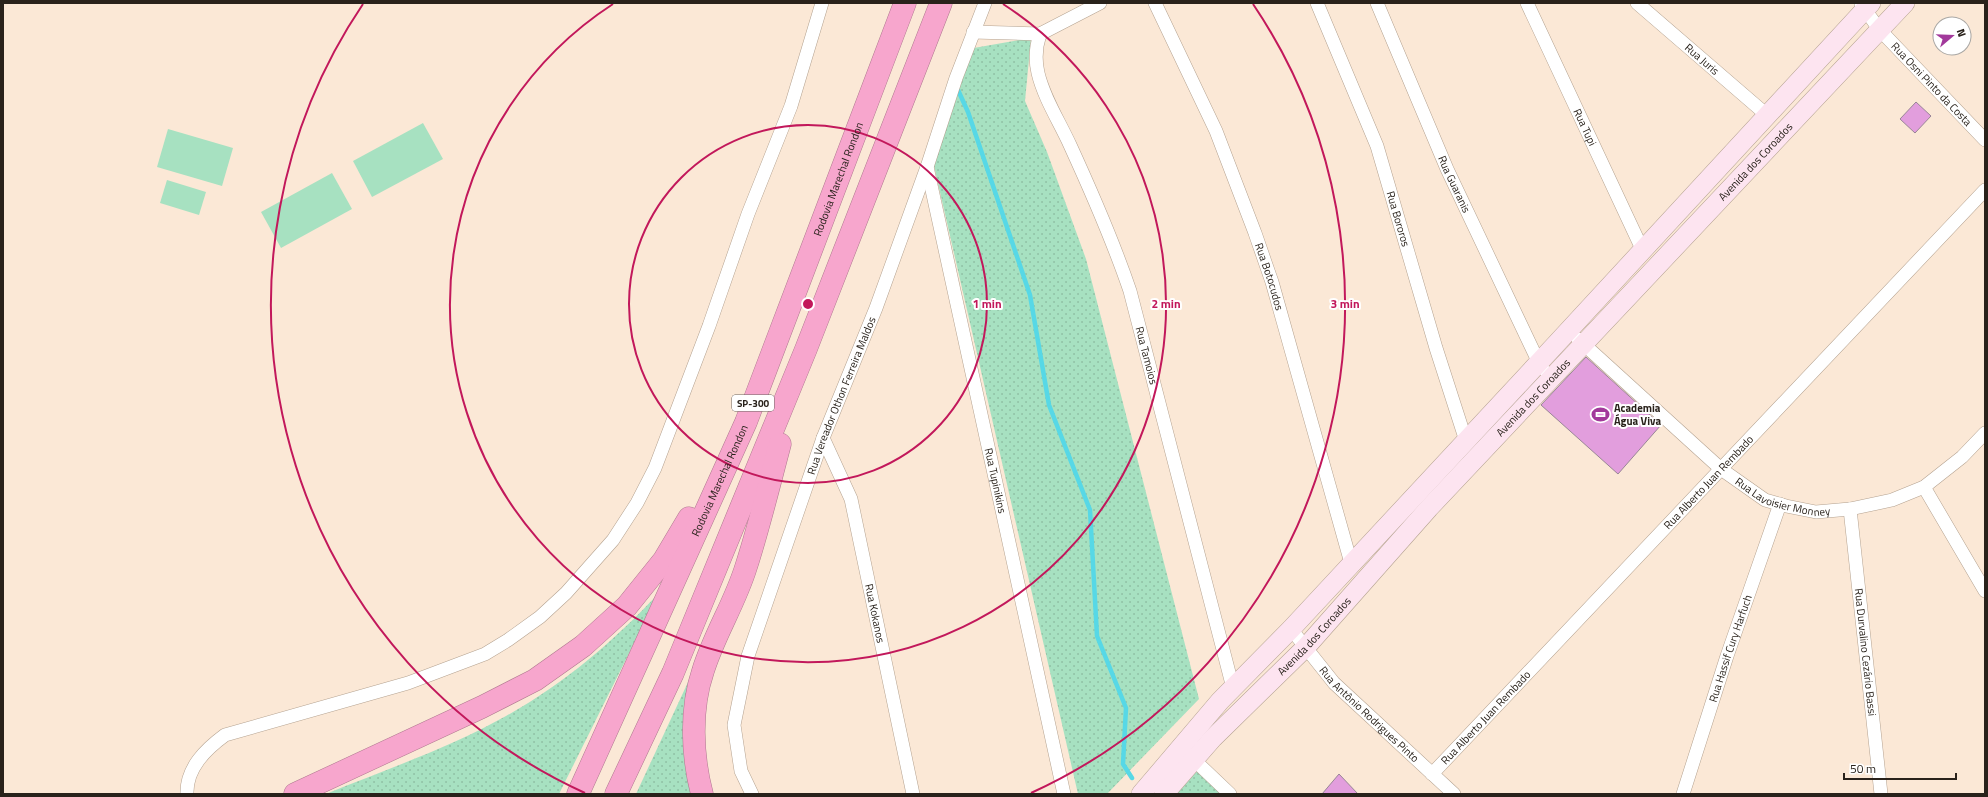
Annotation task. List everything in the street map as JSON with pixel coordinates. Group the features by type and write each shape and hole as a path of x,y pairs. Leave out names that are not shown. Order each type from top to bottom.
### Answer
{"highway":[{"name":"Rodovia Marechal Rondon","path":"578,794 746,422 905,3"},
{"name":"SP-300","path":"616,794 673,673 806,349 941,3"},
{"path":"702,794 699,782 695,745 696,708 702,671 746,568 806,349"},
{"path":"295,794 482,707 535,680 584,646 627,606 664,560 746,422"}],"street":[{"path":"187,794 193,767 206,748 225,735 408,683 485,654 540,618 566,593 613,540 637,504 655,468 709,326 748,214 791,106 822,3"},
{"name":"Rua Vereador Othon Ferreira Maldos","path":"752,794 741,771 734,725 748,656 823,438 876,308 927,167 948,101 985,3"},
{"path":"973,32 1040,34 1100,3"},
{"name":"Rua Botocudos","path":"1155,3 1216,131 1255,233 1272,282 1351,563"},
{"name":"Rua Bororos","path":"1317,3 1377,146 1436,348 1466,441"},
{"name":"Rua Guaranis","path":"1377,3 1447,169 1539,362 1552,379"},
{"name":"Rua Tupi","path":"1527,3 1643,251"},
{"name":"Rua Juris","path":"1637,3 1768,116"},
{"name":"Avenida dos Coroados","path":"1164,794 1213,738 1306,647 1428,508 1552,379 1905,3"},
{"name":"Avenida dos Coroados","path":"1141,794 1233,688 1466,441 1768,116 1865,5"},
{"name":"Rua Osni Pinto da Costa","path":"1865,5 1879,29 1985,140"},
{"name":"Rua Tamoios","path":"1040,34 1036,57 1038,72 1110,236 1130,291 1233,688"},
{"name":"Rua Tupinikins","path":"927,167 1064,794"},
{"name":"Rua Alberto Juan Rembado","path":"1432,774 1985,190"},
{"name":"Rua Lavoisier Monney","path":"1569,330 1721,469 1765,500 1780,504 1816,512 1850,509 1892,500 1924,486 1962,457 1985,433"},
{"name":"Rua Kokanos","path":"823,438 851,499 913,794"},
{"path":"1924,486 1985,591"},
{"name":"Rua Hassif Cury Harfuch","path":"1683,794 1727,656 1780,504"},
{"name":"Rua Durvalino Cezário Bassi","path":"1850,509 1881,794"},
{"name":"Rua Antônio Rodrigues Pinto","path":"1291,628 1334,683 1454,794"},
{"path":"1181,747 1230,794"}],"green space":[{"path":"1031,38 1025,101 1047,152 1086,259 1199,699 1107,794 1078,794 934,166 968,49"},
{"path":"423,123 443,159 372,197 353,161"},
{"path":"168,129 233,148 222,186 157,167"},
{"path":"332,173 352,209 281,248 261,212"},
{"path":"167,180 206,192 199,215 160,203"},
{"path":"659,593 559,794 326,794 418,758 484,728 506,716 568,676 606,645"},
{"path":"696,665 692,794 636,794"},
{"path":"1198,770 1223,794 1176,794"}],"building":[{"path":"1916,102 1931,116 1915,133 1900,119"},
{"name":"Academia Água Viva","path":"1586,357 1661,425 1618,474 1541,405"},
{"path":"1339,774 1358,794 1322,794"}],"waterway":[{"path":"958,90 968,112 1030,295 1049,405 1090,510 1097,636 1126,708 1123,764 1132,778"}],"place":[{"name":"Academia Água Viva","path":"1601,414"}]}
